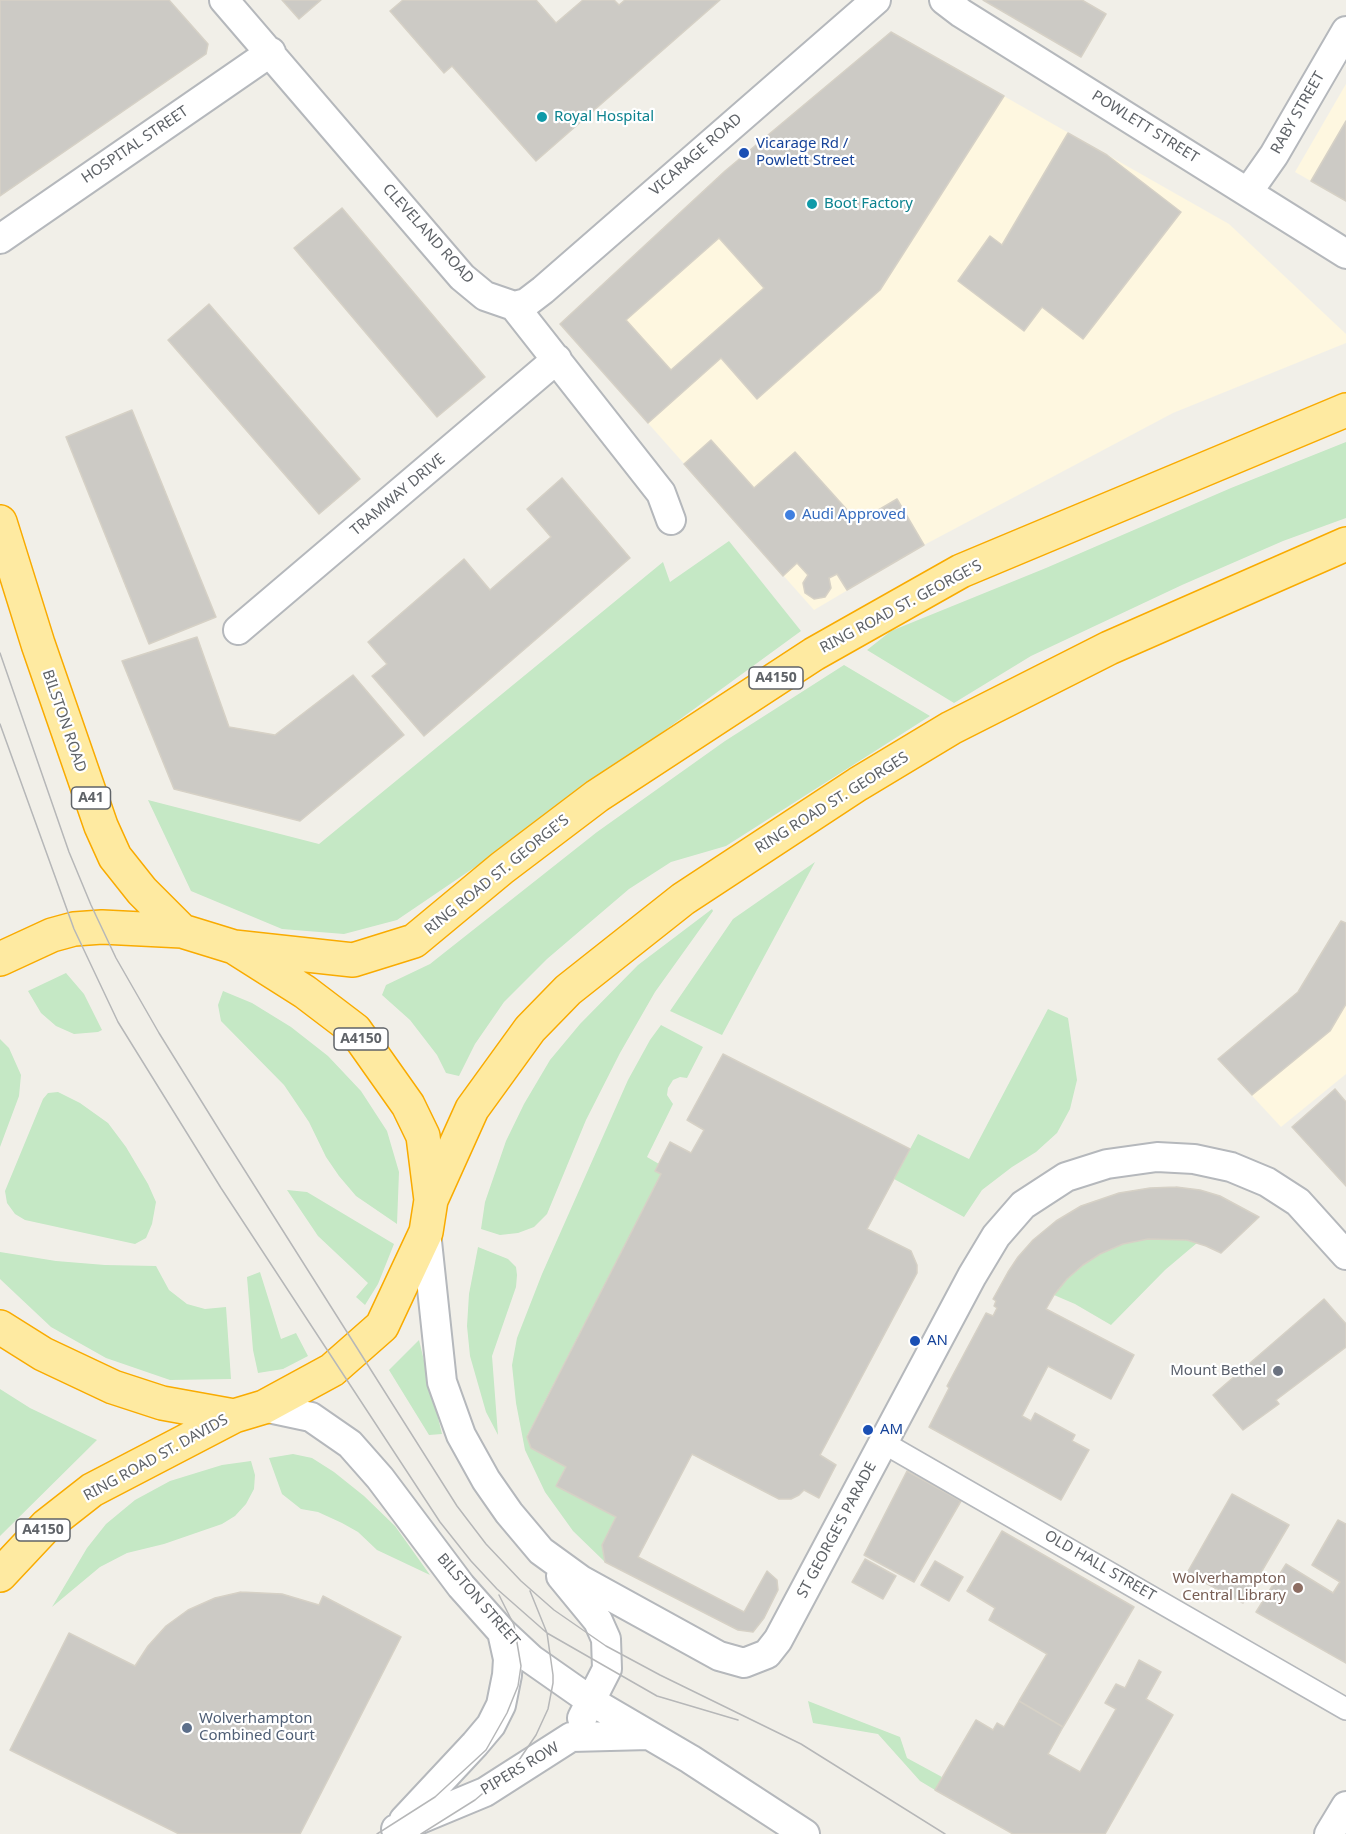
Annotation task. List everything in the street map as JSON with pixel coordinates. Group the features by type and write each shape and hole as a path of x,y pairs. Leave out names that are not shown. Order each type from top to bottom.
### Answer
{"highway":[{"name":"RING ROAD ST. GEORGE'S","path":"234,947 353,960 414,941 502,868 597,796 814,654 961,572 1346,410"},
{"name":"BILSTON ROAD","path":"0,522 38,644 101,826 115,857 142,891 182,931"},
{"name":"RING ROAD ST. GEORGES","path":"429,1216 472,1109 530,1029 568,990 683,899 858,784 951,728 1108,648 1346,544"},
{"name":"A4150","path":"0,959 52,935 74,929 102,927 182,931 234,947 305,992 355,1030 408,1105 423,1136 429,1216 382,1326 332,1370 249,1411"},
{"path":"0,1327 43,1354 113,1387 162,1402 249,1411"},
{"name":"RING ROAD ST. DAVIDS","path":"0,1575 46,1526 92,1490 249,1411"}],"street":[{"name":"CLEVELAND ROAD","path":"224,0 462,277 485,296 514,306"},
{"name":"VICARAGE ROAD","path":"514,306 526,303 543,290 876,0"},
{"name":"POWLETT STREET","path":"944,0 961,13 1346,254"},
{"name":"RABY STREET","path":"1248,192 1274,155 1346,31"},
{"name":"HOSPITAL STREET","path":"0,239 271,52"},
{"path":"514,306 661,493 671,520"},
{"name":"TRAMWAY DRIVE","path":"238,630 556,360"},
{"name":"ST GEORGE'S PARADE","path":"541,1551 590,1585 719,1656 744,1663 767,1654 778,1640 944,1328 996,1236 1023,1205 1066,1177 1107,1164 1157,1157 1194,1159 1231,1167 1268,1182 1298,1202 1346,1255"},
{"path":"429,1216 442,1382 461,1435 486,1480 509,1513 598,1620 606,1639 607,1669 571,1737"},
{"name":"BILSTON STREET","path":"249,1411 311,1417 350,1444 380,1478 461,1586 502,1632 531,1659 591,1701 699,1765 805,1834"},
{"name":"OLD HALL STREET","path":"884,1443 1346,1709"},
{"name":"PIPERS ROW","path":"392,1831 491,1725 501,1705 507,1675 508,1659 502,1632"},
{"name":"PIPERS ROW","path":"392,1831 485,1792 571,1737 649,1735"},
{"path":"1329,1834 1346,1806"}],"shaded area":[{"path":"891,32 1229,224 1346,334 1346,343 1173,413 924,545 814,610 560,324 725,171"},
{"path":"1346,84 1346,201 1295,172"},
{"path":"1341,921 1346,923 1346,1074 1281,1127 1218,1059 1298,992"}],"green space":[{"path":"1346,442 1346,518 1283,541 1182,585 1031,656 954,703 867,650 891,631"},
{"path":"729,541 801,631 509,844 397,920 344,934 282,929 191,891 148,800 319,844 663,562 670,582"},
{"path":"844,665 930,716 726,846 671,862 629,889 547,959 504,1002 475,1044 459,1076 446,1073 437,1055 410,1020 382,995 386,985 430,964 597,832 725,741"},
{"path":"815,862 722,1035 670,1011 733,919"},
{"path":"712,909 713,911 655,992 620,1053 586,1120 547,1214 534,1227 518,1233 500,1235 481,1229 485,1202 506,1141 524,1104 550,1060 580,1024 638,965"},
{"path":"66,973 84,994 102,1030 74,1034 56,1026 41,1013 28,991"},
{"path":"223,991 252,1003 291,1027 328,1056 361,1091 387,1131 399,1172 397,1224 356,1196 326,1157 309,1122 284,1085 221,1021 218,1005"},
{"path":"1048,1009 1068,1018 1077,1080 1070,1109 1057,1133 1036,1152 982,1190 964,1217 894,1179 918,1134 969,1159"},
{"path":"661,1025 703,1047 687,1078 680,1077 673,1080 668,1088 667,1095 673,1104 647,1157 659,1164 661,1174 527,1436 531,1448 566,1467 556,1486 616,1517 602,1545 605,1562 573,1531 545,1492 525,1450 512,1365 517,1338 542,1274 628,1080"},
{"path":"0,1039 9,1048 21,1075 19,1096 0,1147"},
{"path":"58,1092 80,1103 108,1123 126,1147 156,1202 152,1224 146,1238 135,1244 25,1220 15,1214 7,1203 5,1191 43,1099 48,1093"},
{"path":"287,1190 307,1192 394,1244 378,1284 365,1305 356,1297 368,1283 318,1236"},
{"path":"1148,1239 1187,1240 1197,1243 1165,1270 1111,1325 1075,1304 1054,1295 1067,1279 1100,1254 1123,1244"},
{"path":"478,1247 508,1259 516,1267 517,1275 516,1287 492,1356 498,1435 486,1412 470,1356 467,1326 469,1294"},
{"path":"0,1252 56,1261 156,1266 169,1290 187,1304 205,1309 226,1307 231,1379 170,1380 106,1358 51,1327 0,1279"},
{"path":"260,1272 281,1339 296,1333 308,1356 283,1369 258,1373 253,1350 247,1277"},
{"path":"419,1340 442,1434 429,1435 389,1370"},
{"path":"0,1389 30,1408 97,1440 0,1536"},
{"path":"293,1454 312,1458 364,1496 395,1526 430,1575 377,1550 358,1532 342,1523 318,1512 301,1509 282,1494 269,1458"},
{"path":"251,1461 255,1475 254,1489 246,1504 235,1516 222,1524 164,1544 127,1553 100,1567 52,1607 87,1548 106,1524 135,1500 170,1481 222,1465"},
{"path":"808,1701 900,1737 907,1758 942,1777 935,1790 920,1781 878,1734 813,1723"}],"building":[{"path":"0,0 169,0 208,44 206,54 0,196"},
{"path":"282,0 321,0 299,19"},
{"name":"Royal Hospital","path":"403,0 536,0 556,23 583,0 614,0 619,5 625,0 720,0 536,161 452,66 444,73 390,11"},
{"path":"983,0 1082,0 1106,14 1081,57"},
{"name":"Boot Factory","path":"891,32 1004,96 880,290 757,399 721,358 648,423 560,324 725,171","holes":["719,238 764,288 671,370 626,320"]},
{"path":"1346,121 1346,201 1311,181"},
{"path":"1068,133 1107,155 1181,212 1083,339 1042,307 1024,331 958,281 990,236 1002,245"},
{"path":"342,208 485,377 437,417 294,248"},
{"path":"209,304 360,479 319,514 168,340"},
{"path":"132,410 216,617 149,644 66,437"},
{"name":"Audi Approved","path":"711,440 754,488 795,452 858,522 897,499 924,545 847,590 837,574 829,578 831,588 825,597 814,599 805,593 803,583 808,575 797,563 783,576 684,464"},
{"path":"562,478 630,558 424,736 372,676 387,664 368,642 464,559 490,590 551,537 527,509"},
{"path":"197,637 229,727 275,735 353,675 404,735 300,821 174,789 122,661"},
{"path":"1341,921 1346,923 1346,1004 1330,1031 1252,1095 1218,1059 1298,992"},
{"path":"723,1054 910,1149 867,1229 911,1251 917,1265 917,1273 820,1455 836,1465 819,1498 804,1490 791,1499 779,1499 692,1454 638,1557 744,1612 767,1571 777,1580 778,1590 764,1618 753,1632 738,1630 605,1562 602,1545 616,1517 556,1486 566,1467 531,1448 527,1437 661,1174 655,1171 670,1142 691,1153 704,1130 687,1120"},
{"path":"1335,1089 1346,1102 1346,1186 1292,1127"},
{"path":"1176,1187 1200,1190 1220,1196 1259,1217 1221,1253 1187,1240 1148,1239 1123,1244 1100,1254 1083,1265 1054,1295 1046,1309 1134,1355 1111,1399 1048,1366 1022,1416 1031,1421 1035,1413 1075,1435 1072,1441 1089,1450 1061,1500 929,1427 949,1388 947,1386 986,1313 993,1316 997,1308 994,1306 996,1301 993,1299 1008,1272 1033,1240 1056,1221 1081,1206 1119,1193"},
{"name":"Mount Bethel","path":"1324,1299 1346,1324 1346,1347 1276,1400 1279,1404 1243,1430 1213,1395"},
{"path":"907,1471 961,1501 914,1582 864,1555"},
{"path":"1232,1494 1289,1525 1243,1603 1187,1573"},
{"name":"Wolverhampton Central Library","path":"1338,1520 1346,1524 1346,1663 1256,1612 1286,1564 1333,1593 1340,1582 1312,1565"},
{"path":"1002,1531 1134,1607 1063,1727 1019,1701 1047,1654 989,1620 995,1608 967,1591"},
{"path":"865,1559 896,1576 883,1599 852,1582"},
{"path":"935,1561 963,1577 949,1601 921,1585"},
{"name":"Wolverhampton Combined Court","path":"241,1592 282,1594 319,1605 323,1596 401,1637 300,1834 179,1834 10,1750 69,1633 135,1666 148,1646 166,1626 188,1610 215,1598"},
{"path":"1139,1660 1161,1672 1146,1699 1173,1715 1105,1834 1013,1834 935,1790 976,1720 993,1730 997,1723 1004,1727 1019,1701 1063,1727 1048,1754 1080,1772 1116,1709 1105,1703 1116,1684 1125,1688"}],"tram line":[{"path":"0,653 69,852 116,958 223,1136 457,1506 486,1544 521,1581 554,1610 606,1646 801,1744 945,1834"},
{"path":"0,724 74,929 118,1022 221,1188 440,1522 497,1589 547,1633 657,1696 738,1720"},
{"path":"421,1834 475,1800 515,1766 536,1735 548,1709 553,1675 547,1633 530,1591"},
{"path":"377,1834 435,1797 486,1750 507,1713 518,1686 521,1666 514,1625 499,1595"}],"place":[{"name":"Royal Hospital","path":"542,117"},
{"name":"Vicarage Rd / Powlett Street","path":"744,153"},
{"name":"Boot Factory","path":"812,204"},
{"name":"Audi Approved","path":"790,515"},
{"name":"AN","path":"915,1341"},
{"name":"Mount Bethel","path":"1278,1371"},
{"name":"AM","path":"868,1430"},
{"name":"Wolverhampton Central Library","path":"1298,1588"},
{"name":"Wolverhampton Combined Court","path":"187,1728"}]}
